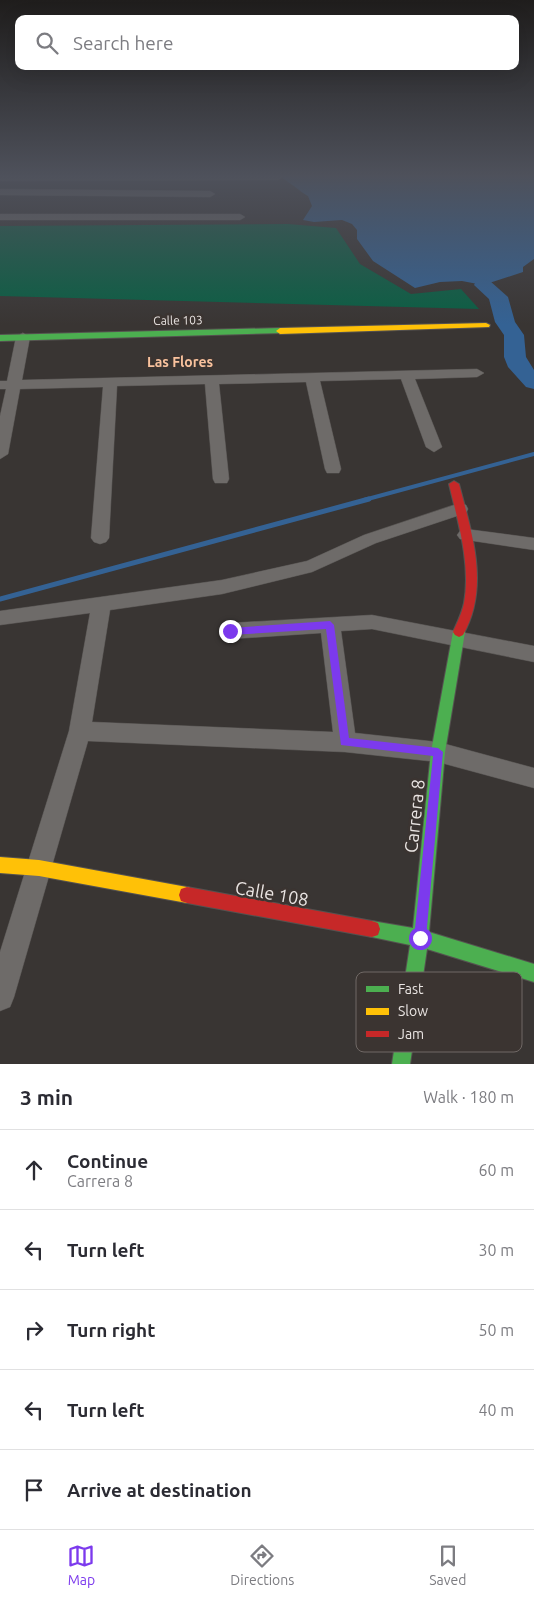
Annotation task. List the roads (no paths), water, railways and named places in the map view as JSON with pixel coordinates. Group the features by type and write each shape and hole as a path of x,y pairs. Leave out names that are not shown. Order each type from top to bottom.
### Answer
{"street":[{"name":"Calle 103","path":"0,338 356,330 486,325"},
{"path":"0,454 6,385 23,337"},
{"path":"6,385 477,373"},
{"path":"406,375 434,447"},
{"path":"312,377 333,469"},
{"path":"212,380 221,479"},
{"path":"100,538 110,382"},
{"name":"Carrera 8","path":"415,972 420,938 438,752 457,639 470,602 470,564 466,535 454,484"},
{"path":"0,618 222,587 312,566 370,539 460,509"},
{"path":"466,535 534,544"},
{"path":"0,997 80,731 101,604"},
{"path":"230,631 372,622 534,654"},
{"path":"330,625 345,742"},
{"path":"80,731 345,742 438,752 534,778"},
{"name":"Calle 108","path":"0,865 39,868 420,938 534,973"}],"water":[{"path":"353,226 534,226 534,259 523,267 523,272 483,285 462,281 440,282 415,288 373,261 357,239 357,230"}],"waterway":[{"path":"483,285 498,297 505,322 514,335 515,357 519,367 534,382"},
{"path":"364,500 534,454"},
{"path":"0,599 369,499"}],"district":[{"name":"Las Flores","path":"180,362"}]}
